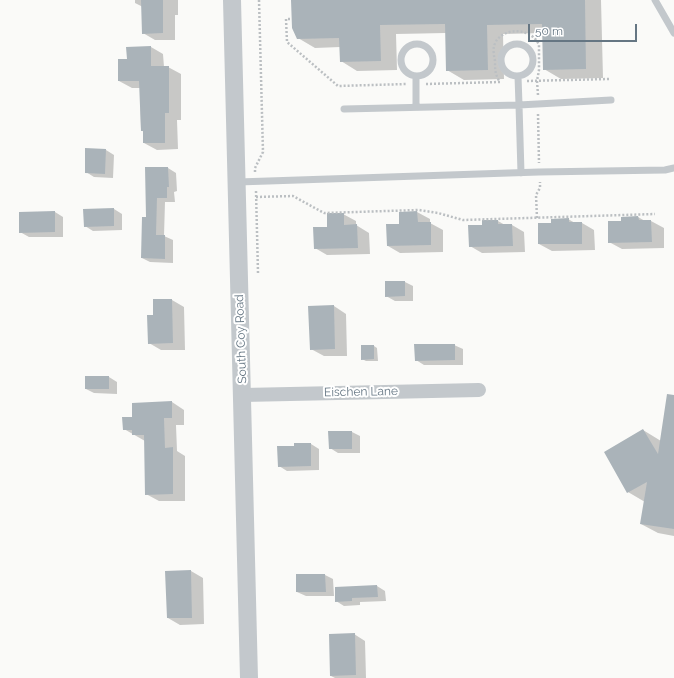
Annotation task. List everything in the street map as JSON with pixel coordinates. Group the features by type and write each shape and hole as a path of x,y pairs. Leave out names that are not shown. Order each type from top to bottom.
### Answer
{"street":[{"name":"South Coy Road","path":"232,0 250,678"},
{"name":"Eischen Lane","path":"243,395 478,390"}],"lane":[{"path":"655,0 674,34"},
{"path":"417,44 427,48 433,62 429,71 425,74 416,76 409,75 404,71 400,61 401,56 407,47 417,44"},
{"path":"518,44 523,45 531,51 534,61 530,70 518,76 510,74 506,71 501,61 504,51 508,47 518,44"},
{"path":"416,76 416,107"},
{"path":"518,76 521,173"},
{"path":"344,109 519,105 611,100"},
{"path":"237,182 540,172 665,170 674,168"}],"path":[{"path":"258,273 255,168 263,152 259,0"},
{"path":"290,19 286,19 287,42 338,86 500,82 495,74 494,46 501,37 508,33 517,31 527,33 538,42 539,70 537,81 540,188 536,195 537,218"},
{"path":"537,81 609,79"},
{"path":"256,196 293,196 324,213 419,210 438,213 463,220 654,214"}],"building":[{"path":"141,0 163,0 163,33 142,34"},
{"path":"291,0 585,0 586,69 543,70 542,24 487,25 488,70 446,71 445,24 380,25 381,61 340,62 339,38 297,39 292,28"},
{"path":"151,46 151,66 169,66 169,113 165,113 165,143 143,143 143,131 141,131 139,81 118,81 118,59 127,59 126,47"},
{"path":"85,148 106,149 105,174 85,173"},
{"path":"145,167 168,167 169,187 167,187 167,198 157,198 156,235 165,235 165,259 141,258 142,217 146,217"},
{"path":"114,208 114,226 84,227 83,209"},
{"path":"55,211 55,232 19,233 19,212"},
{"path":"417,211 418,222 431,222 431,245 387,246 386,224 399,224 399,212"},
{"path":"327,213 344,213 344,225 357,224 358,248 314,249 313,227 327,227"},
{"path":"638,216 639,220 651,220 652,242 608,243 608,221 621,221 621,217"},
{"path":"569,218 569,222 582,222 582,244 538,244 538,223 551,223 551,219"},
{"path":"482,220 498,220 498,224 512,224 513,246 469,247 468,225 482,225"},
{"path":"385,281 405,281 405,296 385,297"},
{"path":"153,299 172,299 173,343 148,344 147,315 153,315"},
{"path":"334,305 335,349 310,350 308,306"},
{"path":"414,344 455,344 455,360 415,361"},
{"path":"361,345 374,345 374,359 361,360"},
{"path":"85,376 109,376 109,389 85,389"},
{"path":"667,394 674,395 674,529 640,524 647,482 627,493 604,452 643,429 658,454"},
{"path":"172,401 172,418 164,418 165,448 173,447 173,494 145,495 144,435 132,435 132,430 123,430 122,417 132,417 132,403"},
{"path":"328,431 352,431 352,449 329,449"},
{"path":"294,443 311,443 311,466 278,467 277,446 294,446"},
{"path":"191,570 192,618 167,618 165,571"},
{"path":"296,574 325,574 326,592 296,592"},
{"path":"377,585 378,597 352,598 352,601 335,602 335,587"},
{"path":"355,633 356,675 330,676 329,634"}]}
